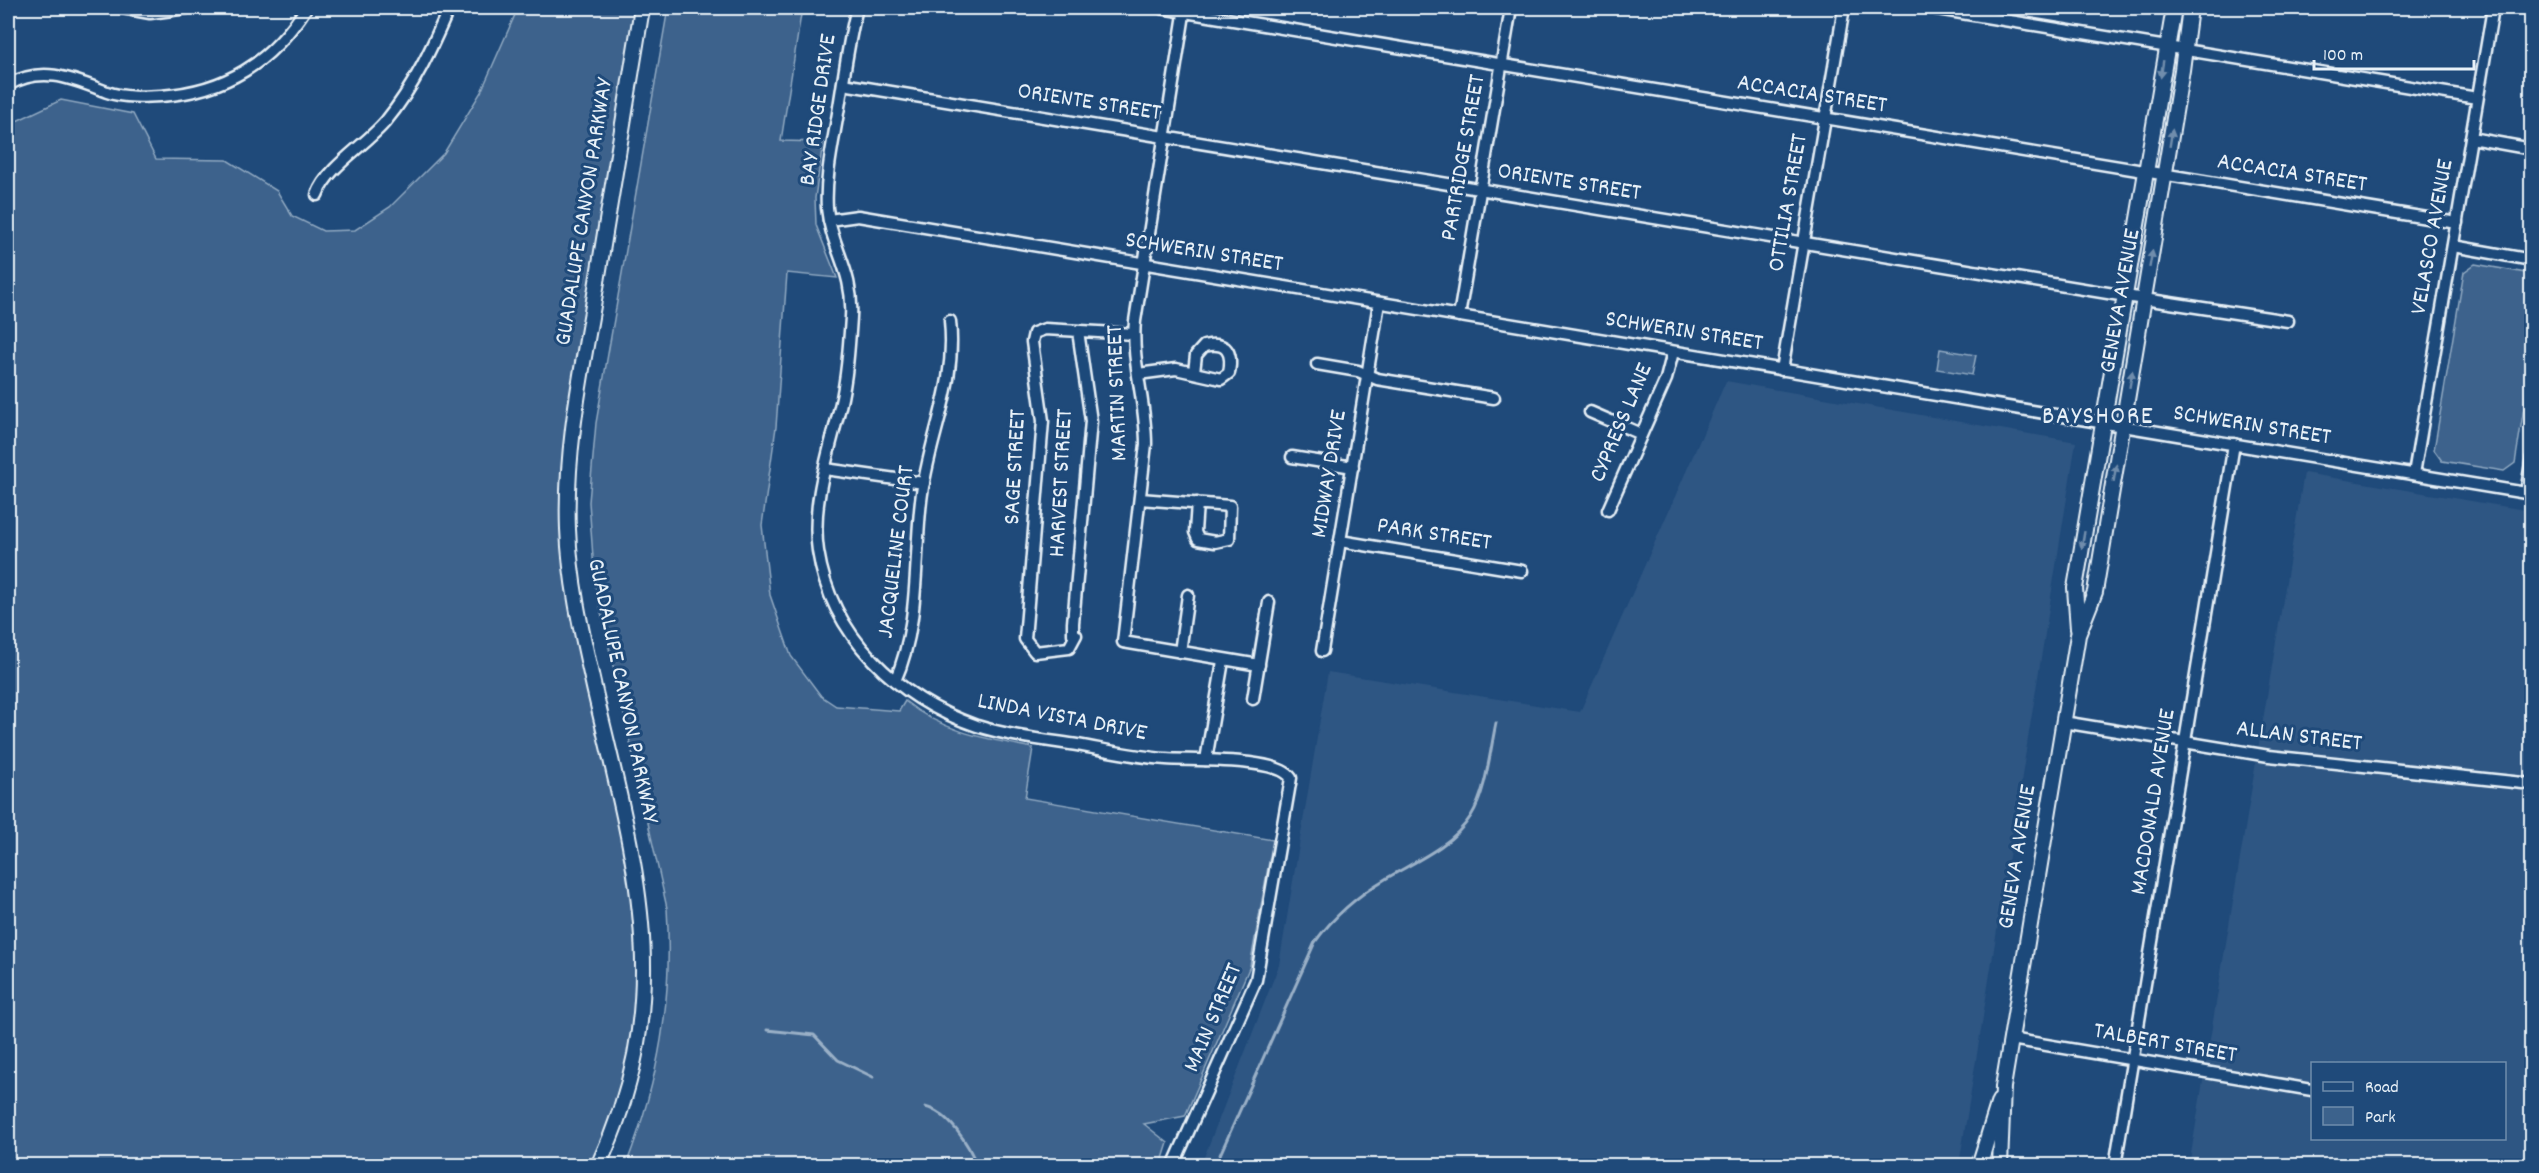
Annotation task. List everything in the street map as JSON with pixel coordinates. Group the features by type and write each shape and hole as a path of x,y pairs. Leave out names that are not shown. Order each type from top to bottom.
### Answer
{"main road":[{"name":"GUADALUPE CANYON PARKWAY","path":"598,1166 620,1112 633,1066 641,1019 644,947 641,899 633,853 575,600 568,530 568,484 575,415 642,8"},
{"name":"GENEVA AVENUE","path":"2078,634 2075,588 2165,46 2174,8"},
{"name":"GENEVA AVENUE","path":"2000,1166 2003,1088 2063,722 2078,634 2095,591 2186,50 2190,8"},
{"name":"GENEVA AVENUE","path":"1979,1166 2003,1088"}],"street":[{"path":"122,8 150,13 187,8"},
{"path":"8,85 28,76 54,74 78,80 106,92 138,98 190,94 220,85 263,59 289,34 306,8"},
{"path":"317,195 324,180 377,132 402,100 424,63 449,8"},
{"name":"BAY RIDGE DRIVE","path":"829,220 827,199 843,84 857,8"},
{"name":"ACCACIA STREET","path":"1161,8 1185,9 1501,64 2457,223"},
{"name":"PARTRIDGE STREET","path":"1459,316 1511,8"},
{"name":"OTTILIA STREET","path":"1782,370 1844,8"},
{"path":"1931,8 2477,98"},
{"name":"VELASCO AVENUE","path":"2415,474 2493,8"},
{"name":"MARTIN STREET","path":"1185,9 1134,334 1146,430 1123,642 1223,661 1258,665"},
{"name":"ORIENTE STREET","path":"843,84 2144,300 2288,321"},
{"path":"2471,138 2532,149"},
{"name":"SCHWERIN STREET","path":"829,220 858,216 2529,493"},
{"name":"LINDA VISTA DRIVE","path":"829,220 848,273 852,300 843,390 825,469 817,526 818,549 829,595 850,634 865,653 896,681 942,711 997,731 1156,758 1206,760 1272,768 1289,774"},
{"path":"2453,246 2532,260"},
{"name":"MIDWAY DRIVE","path":"1322,651 1379,303"},
{"name":"JACQUELINE COURT","path":"896,681 904,658 916,587 924,483 949,380 952,348 950,321"},
{"name":"SAGE STREET","path":"1076,635 1069,648 1056,652 1035,652 1025,639 1043,422 1032,342 1034,333 1045,328 1134,334"},
{"name":"HARVEST STREET","path":"1076,635 1073,634 1073,623 1091,421 1078,331"},
{"name":"CYPRESS LANE","path":"1608,510 1666,379 1673,351"},
{"path":"1317,363 1367,375 1494,398"},
{"path":"1138,374 1176,369 1194,372"},
{"path":"1590,412 1641,434"},
{"name":"MACDONALD AVENUE","path":"2115,1166 2234,444"},
{"path":"1292,457 1353,467"},
{"path":"2529,493 2532,457"},
{"path":"825,469 924,483"},
{"path":"1140,499 1197,503 1230,506 1229,539 1215,542 1198,539 1195,532 1197,503"},
{"name":"PARK STREET","path":"1340,541 1522,571"},
{"path":"1180,652 1188,596"},
{"path":"1253,699 1269,603"},
{"path":"1206,760 1223,661"},
{"name":"ALLAN STREET","path":"2063,722 2269,756 2532,784"},
{"name":"MAIN STREET","path":"1173,1166 1256,980 1292,782 1289,774"},
{"name":"TALBERT STREET","path":"2011,1039 2311,1090"}],"shaded area":[{"path":"1726,381 2076,442 1959,1165 1201,1165 1279,965 1328,672 1580,712"},
{"path":"2304,473 2531,511 2531,1165 2189,1166"}],"green space":[{"path":"518,8 642,8 575,415 568,530 633,853 641,1019 598,1165 8,1165 8,125 61,100 133,114 156,159 227,160 277,191 292,216 323,231 355,230 390,207 444,153 481,92"},
{"path":"668,8 802,8 781,141 823,142 815,198 816,225 837,278 787,273 776,427 762,525 770,595 791,656 821,696 836,706 899,711 905,701 934,720 966,733 1033,748 1025,798 1273,840 1250,966 1185,1116 1144,1124 1168,1143 1161,1165 626,1165 647,1102 661,1039 668,975 667,908 595,585 589,502 596,423"},
{"path":"2475,264 2531,274 2531,364 2515,463 2504,471 2442,461 2434,450 2464,272"},
{"path":"1940,349 1976,355 1972,375 1937,369"}],"waterway":[{"path":"1215,1166 1315,942 1330,923 1357,898 1433,852 1463,827 1480,796 1496,723"},
{"path":"767,1030 814,1035 838,1060 873,1077"},
{"path":"925,1107 942,1115 957,1130 977,1166"}],"district":[{"name":"BAYSHORE","path":"2098,417"}]}
